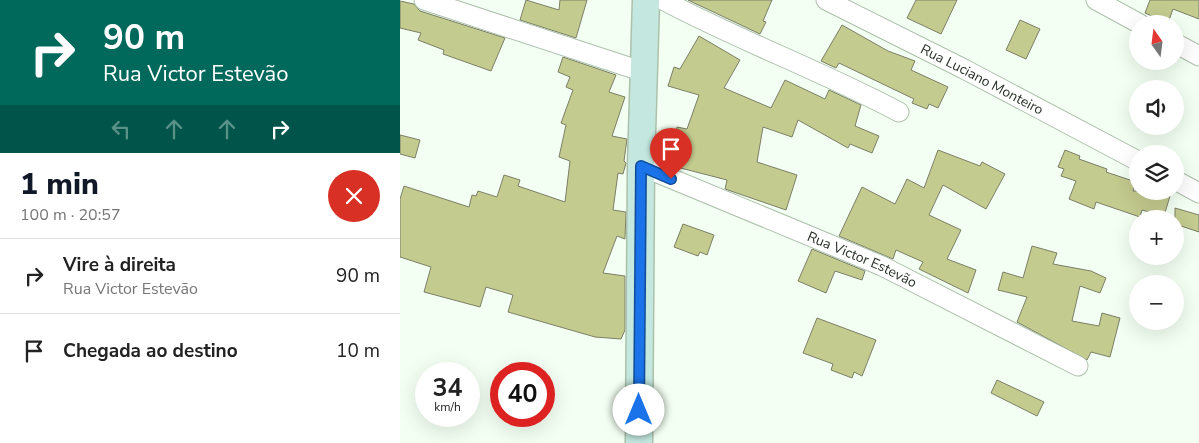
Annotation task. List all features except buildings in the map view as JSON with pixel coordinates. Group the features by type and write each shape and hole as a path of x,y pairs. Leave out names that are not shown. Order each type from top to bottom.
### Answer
{"street":[{"path":"424,0 644,72"},
{"path":"639,443 641,166 646,0"},
{"path":"663,0 731,34 833,78 899,112"},
{"name":"Rua Luciano Monteiro","path":"826,0 989,82 1129,156"},
{"path":"1096,0 1129,18"},
{"path":"1184,48 1199,56"},
{"name":"Rua Victor Estevão","path":"641,166 882,266 1078,366"},
{"path":"1184,185 1199,193"}],"route":[{"path":"639,410 641,166 671,179"}]}
